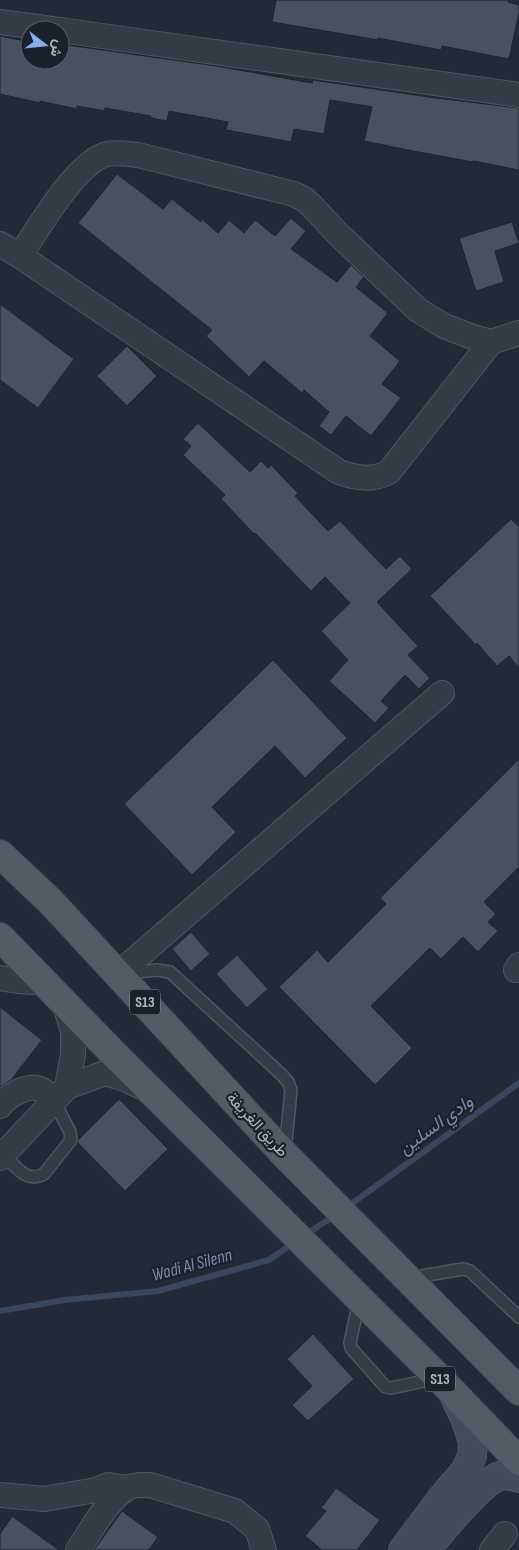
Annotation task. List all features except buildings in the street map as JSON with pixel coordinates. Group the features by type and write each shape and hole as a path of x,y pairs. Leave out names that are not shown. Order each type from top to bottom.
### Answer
{"main road":[{"name":"طريق الغريفة","path":"0,854 50,902 285,1155 519,1391"},
{"name":"S13","path":"0,937 154,1094 446,1385 519,1461"},
{"path":"403,1550 442,1498 466,1470 472,1456 473,1442 465,1418 446,1385"},
{"path":"427,1550 476,1492 499,1476 510,1475 519,1478"}],"street":[{"path":"0,22 20,25"},
{"path":"70,31 519,95"},
{"path":"491,342 389,472 373,478 351,476 339,472 10,250 90,162 106,154 138,155 294,194 304,199 418,310 444,326 491,342 519,333"},
{"path":"118,974 442,693"},
{"path":"0,978 18,981 55,993 73,1031 73,1054 61,1094"},
{"path":"1,1154 61,1094 105,1074 125,1079 154,1094"},
{"path":"0,1106 4,1101 23,1090 34,1088 61,1094"},
{"path":"0,1495 44,1499 96,1490 109,1485 127,1488 138,1485 150,1485 235,1511 257,1529 264,1550"},
{"path":"78,1550 110,1503 127,1488"}],"lane":[{"path":"118,974 157,970 170,972 282,1075 288,1082 291,1090 285,1155"},
{"path":"1,1154 27,1176 33,1178 44,1174 71,1140 61,1094"},
{"path":"408,1279 458,1270 470,1271 519,1317"},
{"path":"359,1299 350,1344 351,1348 382,1384 392,1388 446,1385"}],"waterway":[{"name":"وادي السلين","path":"347,1207 519,1083"},
{"name":"Wadi Al Silenn","path":"305,1235 337,1214"},
{"name":"Wadi Al Silenn","path":"0,1311 65,1300 158,1291 269,1260 295,1242"}]}
